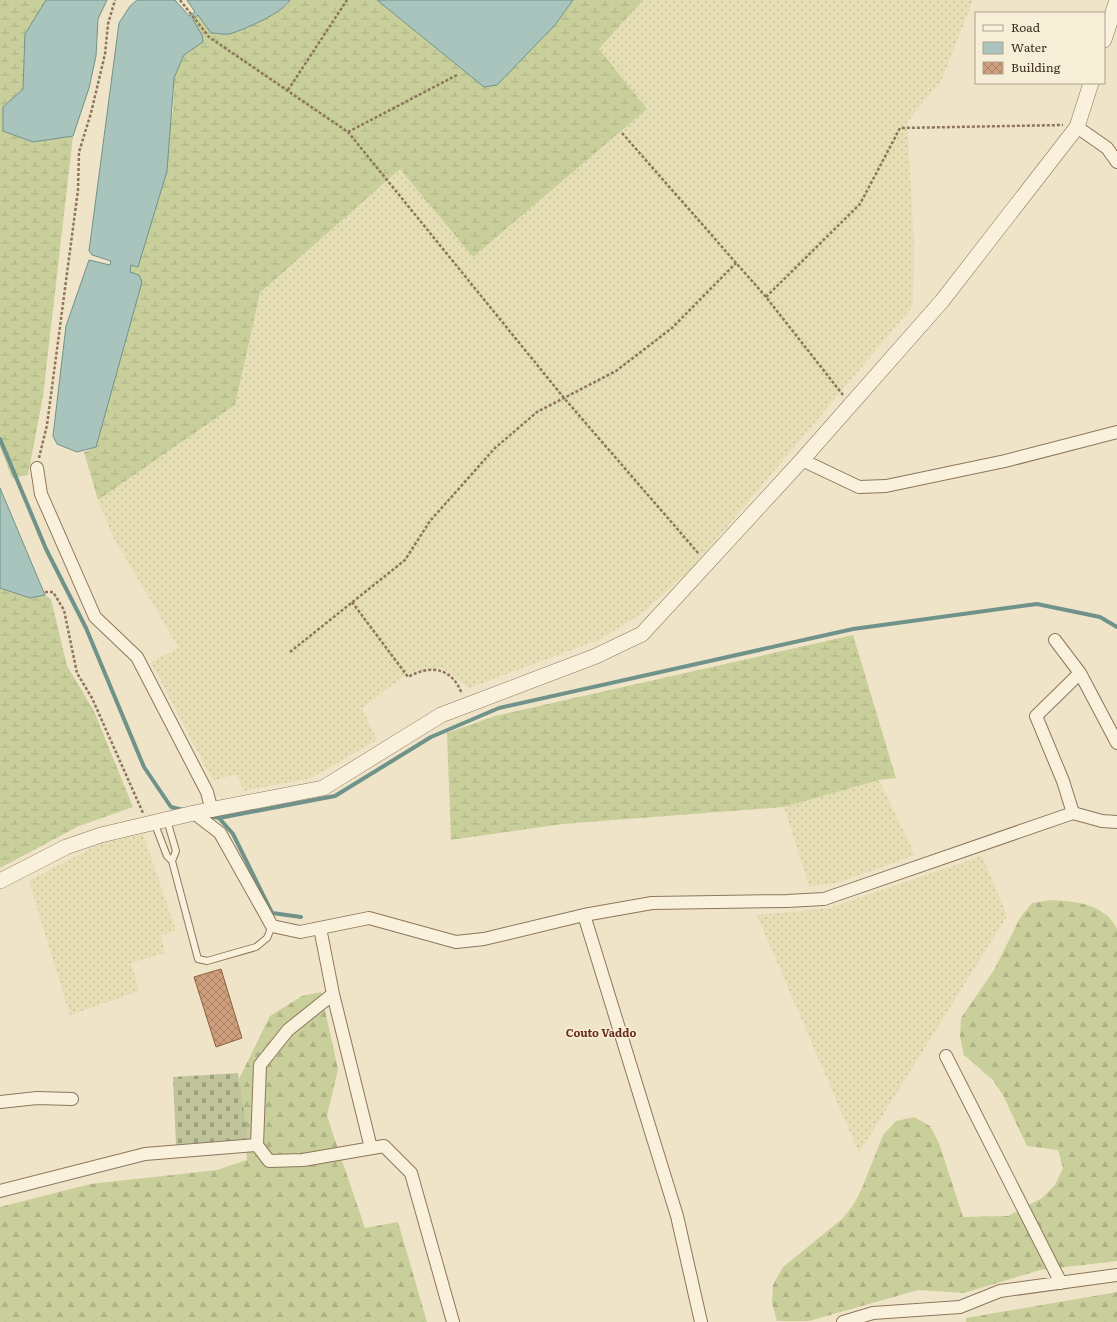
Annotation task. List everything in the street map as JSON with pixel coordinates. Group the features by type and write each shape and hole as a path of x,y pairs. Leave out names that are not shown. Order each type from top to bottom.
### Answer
{"street":[{"path":"1105,37 1117,0"},
{"path":"0,881 66,847 101,835 202,812 323,788 441,715 596,656 642,634 708,564 802,460 942,301 1077,127 1090,84"},
{"path":"1077,127 1107,148 1117,162"},
{"path":"802,460 859,487 886,486 1005,461 1117,432"},
{"path":"37,468 41,494 95,617 137,658 207,792 202,812"},
{"path":"1055,640 1080,673 1116,737"},
{"path":"1073,813 1064,781 1036,716 1080,673"},
{"path":"202,812 220,833 272,926 300,932 369,918 456,942 484,939 584,915 652,902 787,902 824,899 1073,813 1102,821 1117,822"},
{"path":"584,915 677,1216 701,1322"},
{"path":"320,928 333,994 371,1148"},
{"path":"333,994 288,1030 260,1065 257,1145 269,1161 303,1160 384,1146 411,1172 454,1322"},
{"path":"946,1056 1061,1283"},
{"path":"0,1102 37,1098 72,1099"},
{"path":"0,1191 145,1154 257,1145"},
{"path":"843,1322 873,1312 960,1307 1000,1291 1117,1274"}],"lane":[{"path":"156,822 176,851 172,861"},
{"path":"156,822 167,856 172,861 198,959 207,961 256,947 267,938 272,926"}],"path":[{"path":"37,468 47,425 78,190 79,152 91,113 105,54 108,24 115,0"},
{"path":"180,0 210,37 348,132 564,398 708,564"},
{"path":"288,90 347,0"},
{"path":"348,132 457,76"},
{"path":"766,297 860,204 900,128 1057,124 1077,127"},
{"path":"622,133 766,297 851,404"},
{"path":"290,652 405,560 430,521 495,448 537,412 616,371 672,328 736,263"},
{"path":"45,592 53,592 64,610 77,673 92,698 156,822"},
{"path":"352,602 408,677 418,671 437,669 456,681 466,706"}],"shaded area":[{"path":"643,0 973,0 941,81 907,122 914,241 913,306 693,567 644,612 601,639 469,688 443,668 407,674 362,708 377,740 311,778 244,791 236,774 213,781 151,662 179,648 112,535 98,500 235,405 260,294 400,169 473,257 647,109 599,49"},
{"path":"879,780 915,855 837,883 809,886 784,807"},
{"path":"143,834 176,931 161,935 165,953 131,963 139,991 70,1015 29,881 99,844"},
{"path":"982,856 1007,916 859,1153 757,915 829,908"}],"green space":[{"path":"0,0 46,0 25,34 23,89 3,107 33,142 73,136 43,396 28,475 12,478 0,447"},
{"path":"290,0 377,0 484,87 555,25 573,0 643,0 599,49 647,109 473,257 400,169 260,293 235,405 98,500 84,452 96,447 131,265 138,267 173,111 174,78 184,55 203,42 202,35 193,20 198,15 211,33 287,6"},
{"path":"0,588 30,598 45,595 51,599 67,666 94,711 133,807 79,826 0,868"},
{"path":"853,635 896,778 879,780 784,807 563,824 451,840 447,733 495,716"},
{"path":"1051,900 1072,902 1093,907 1107,915 1117,929 1117,1261 1040,1270 964,1293 918,1290 809,1321 777,1321 772,1303 773,1285 783,1267 842,1219 854,1204 883,1135 896,1121 914,1117 930,1126 939,1143 963,1217 1008,1216 1042,1198 1055,1185 1063,1168 1058,1150 1027,1146 1003,1095 993,1080 964,1055 960,1037 961,1018 994,970 1020,918 1032,903"},
{"path":"321,992 338,1069 327,1116 365,1228 398,1222 427,1322 0,1322 0,1207 90,1184 217,1170 247,1160 239,1079 270,1016 302,996"},
{"path":"238,1073 248,1139 176,1145 173,1077"},
{"path":"1117,1292 1117,1322 966,1322 966,1318"}],"water":[{"path":"46,0 107,0 98,19 96,56 89,88 73,136 33,142 3,131 3,107 23,89 25,34"},
{"path":"137,0 175,0 189,16 195,12 187,0 290,0 280,10 272,15 230,34 211,33 198,15 193,20 202,35 203,42 184,55 174,78 167,171 138,267 131,265 130,272 139,275 142,282 96,447 77,452 57,444 53,436 66,326 89,260 110,265 111,261 92,255 89,251 119,23 130,6"},
{"path":"377,0 573,0 555,25 497,85 484,87"},
{"path":"0,488 45,595 30,598 0,588"}],"building":[{"path":"221,969 242,1038 216,1047 194,977"}],"waterway":[{"path":"0,439 46,549 86,628 144,767 171,807 183,810"},
{"path":"209,816 219,818 335,796 431,737 499,708 853,629 1037,604 1100,617 1117,627"},
{"path":"219,818 233,834 272,913 301,917"}],"district":[{"name":"Couto Vaddo","path":"601,1033"}]}
